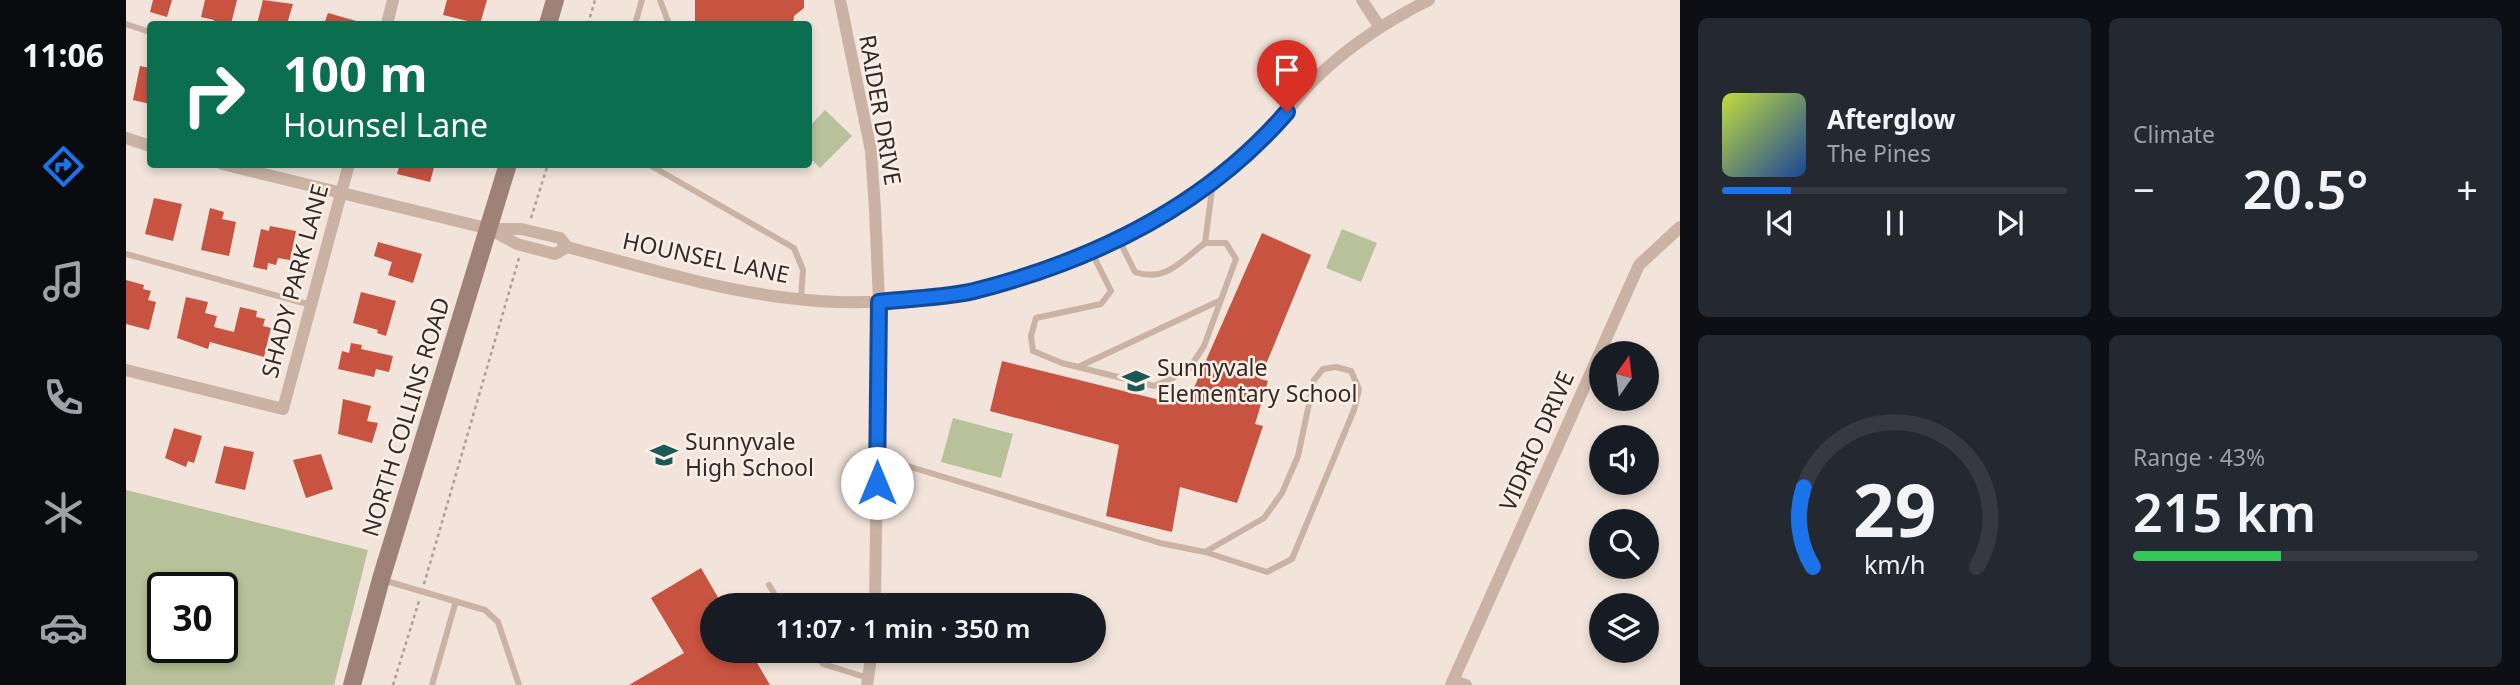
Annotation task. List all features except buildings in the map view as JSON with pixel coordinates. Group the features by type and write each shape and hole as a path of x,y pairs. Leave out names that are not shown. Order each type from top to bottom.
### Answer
{"street":[{"path":"388,21 393,0"},
{"path":"549,21 555,0"},
{"name":"RAIDER DRIVE","path":"840,0 871,152 879,302 875,593"},
{"path":"1362,0 1379,26"},
{"name":"HOUNSEL LANE","path":"490,229 527,231 560,238 567,247 733,289 801,299 879,302 972,291 1091,251 1165,216 1214,181 1273,128 1314,79 1379,26 1429,0"},
{"path":"126,138 147,145"},
{"path":"237,168 340,195 490,229"},
{"name":"SHADY PARK LANE","path":"126,370 283,409 348,168"},
{"name":"NORTH COLLINS ROAD","path":"352,685 381,579 508,168"},
{"name":"VIDRIO DRIVE","path":"1452,683 1639,265 1680,227"},
{"name":"HOUNSEL LANE","path":"490,229 523,246 555,254 567,247"},
{"path":"868,682 870,663"},
{"path":"1452,683 1466,685"}],"lane":[{"path":"636,21 642,0"},
{"path":"660,0 668,21"},
{"path":"126,24 147,31"},
{"path":"655,168 794,248 803,270 801,299"},
{"path":"666,174 669,168"},
{"path":"1205,243 1214,181"},
{"path":"1091,251 1111,291 1101,304 1036,318 1031,336 1032,351 1078,367 1154,386 1189,369 1204,346 1236,259 1226,243 1205,243 1166,274 1147,276 1135,272 1119,240"},
{"path":"126,254 311,305"},
{"path":"1078,367 1221,300"},
{"path":"877,457 1160,543 1205,552 1267,572 1292,559 1354,410 1359,389 1351,371 1336,367 1323,369 1314,380 1298,456 1282,493 1264,518 1205,552"},
{"path":"381,579 485,610 498,622 519,685"},
{"path":"768,585 773,593"},
{"path":"432,685 456,601"},
{"path":"823,663 868,682"}],"path":[{"path":"589,21 595,0"},
{"path":"527,231 547,168"},
{"path":"393,685 523,246"}],"green space":[{"path":"825,110 852,136 820,168 812,160 812,124"},
{"path":"1342,229 1377,243 1361,282 1326,268"},
{"path":"953,418 1013,434 1001,478 941,462"},
{"path":"126,490 368,550 334,685 126,685"}],"place":[{"name":"Sunnyvale Elementary School","path":"1136,381"},
{"name":"Sunnyvale High School","path":"664,455"}],"route":[{"path":"877,483 879,302 972,291 1072,259 1119,240 1165,216 1214,181 1287,112"}]}
